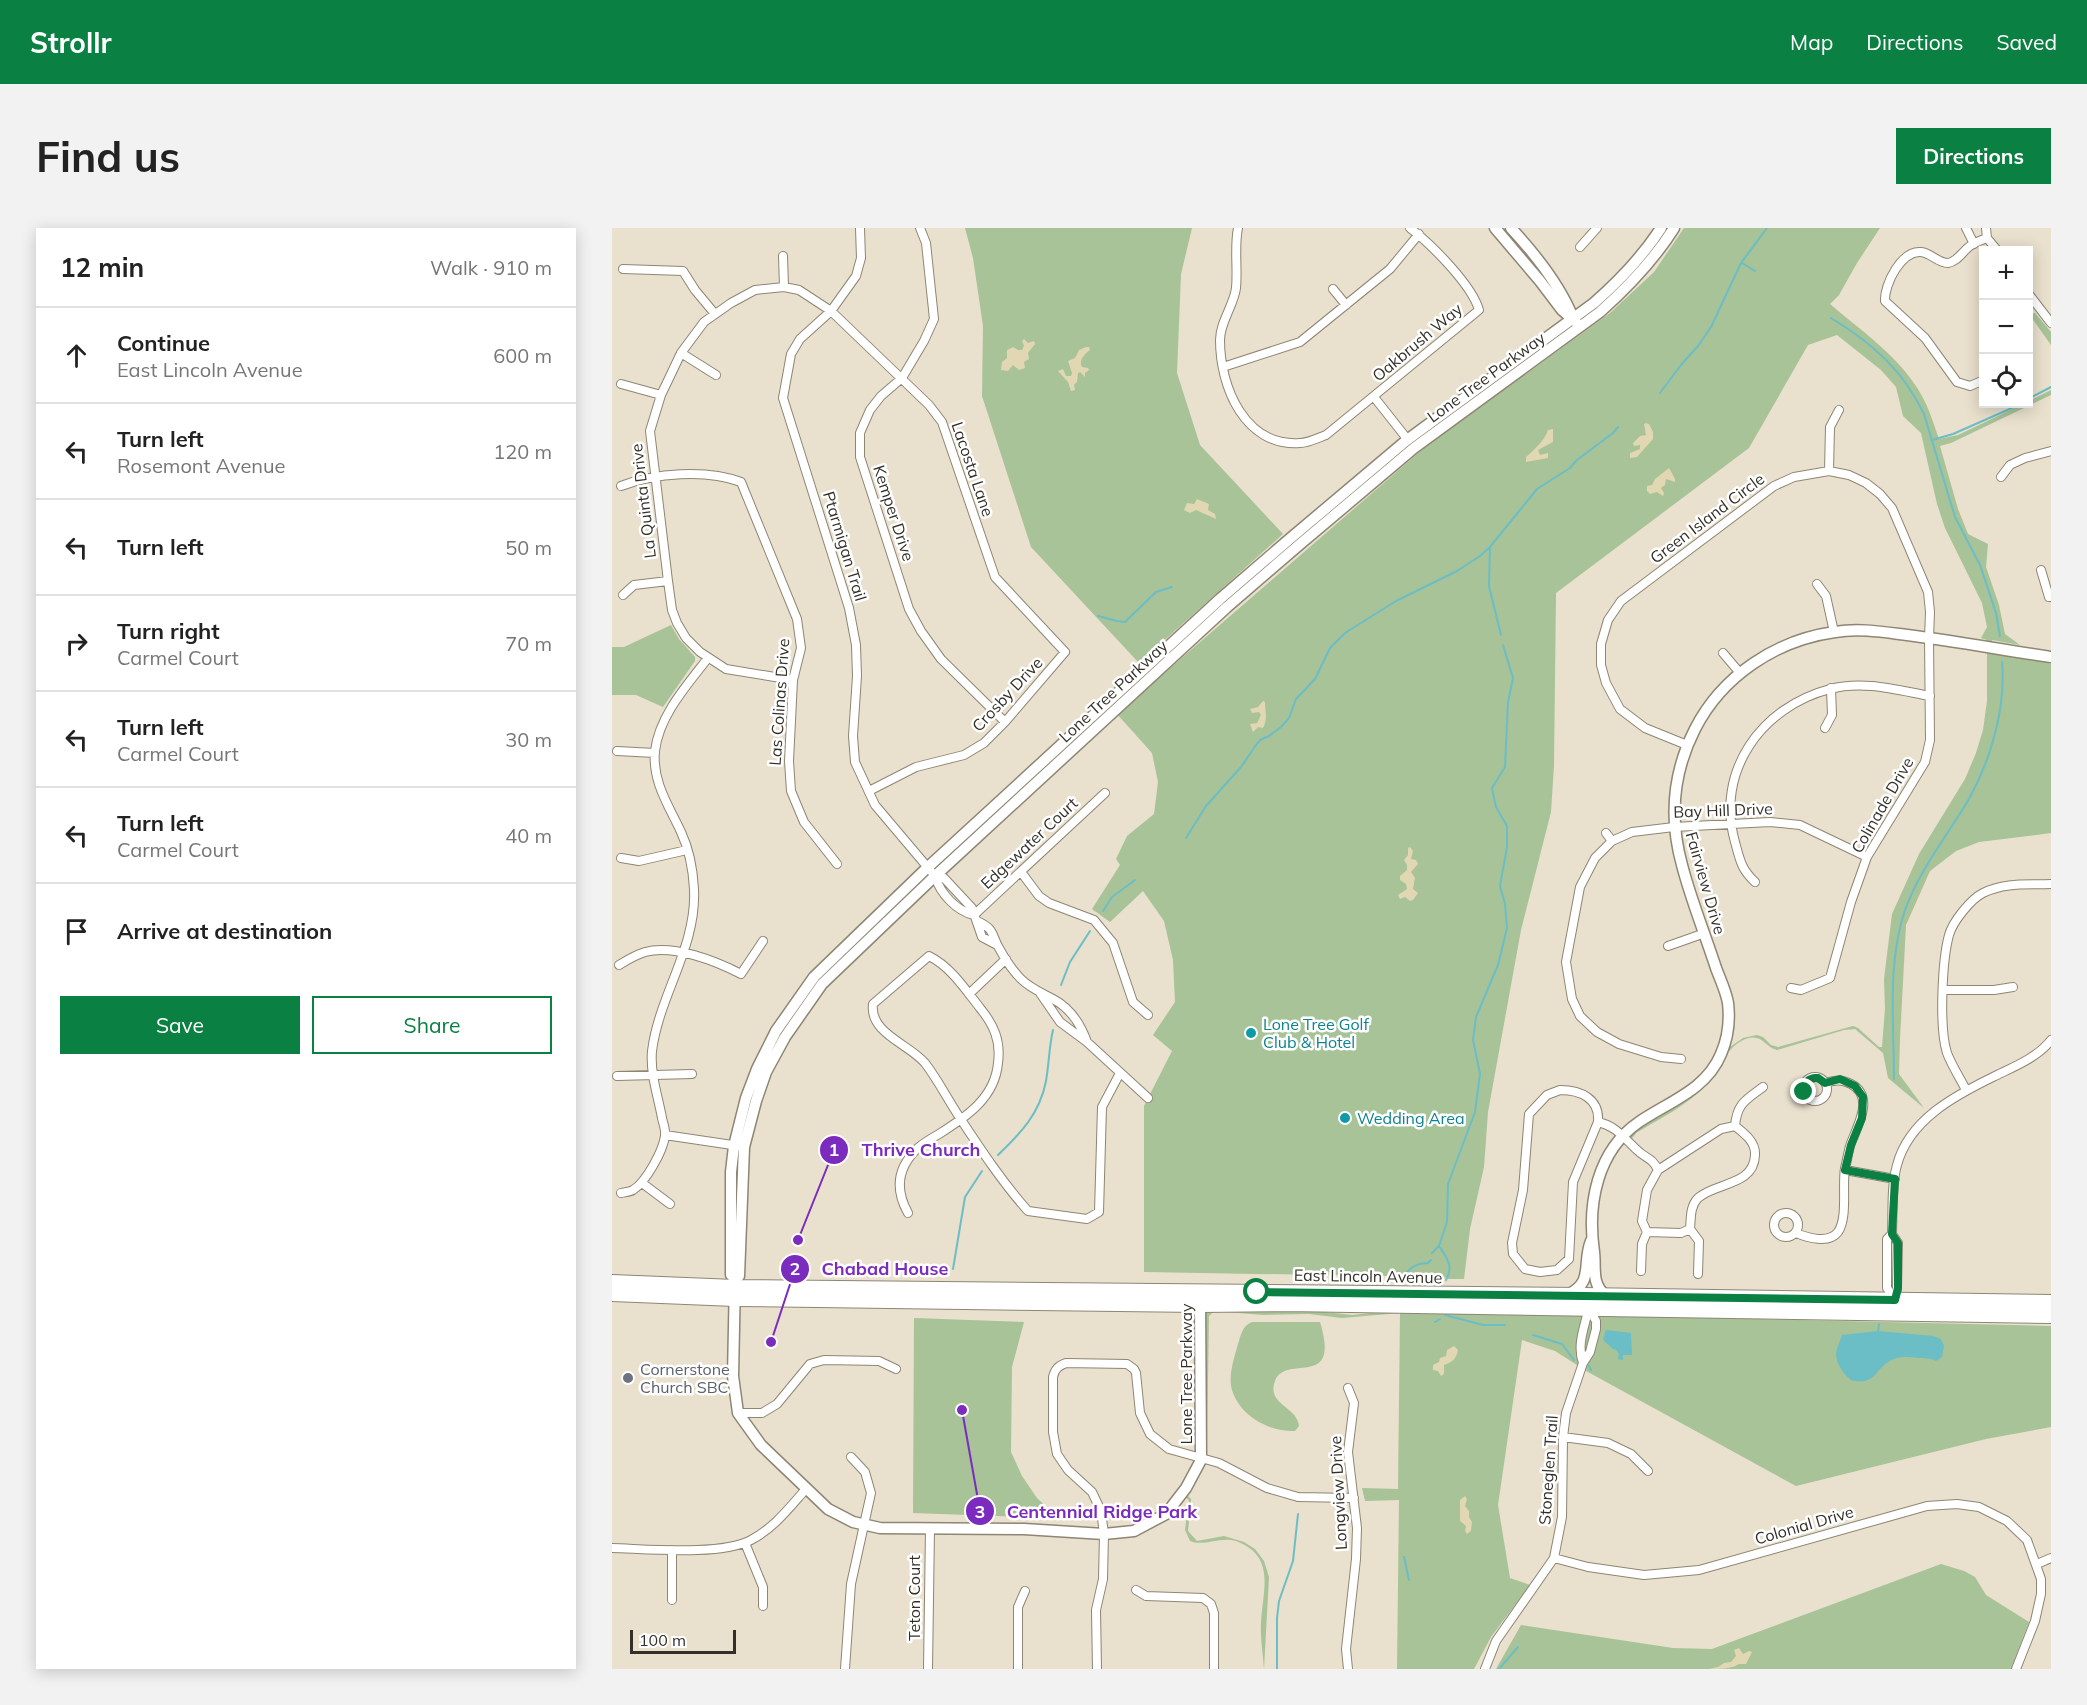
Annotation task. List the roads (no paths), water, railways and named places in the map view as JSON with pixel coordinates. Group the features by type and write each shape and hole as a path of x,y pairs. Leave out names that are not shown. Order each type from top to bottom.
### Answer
{"main road":[{"name":"East Lincoln Avenue","path":"612,1282 735,1288 1200,1299 1288,1304 1590,1302 1895,1306 2051,1302"},
{"name":"East Lincoln Avenue","path":"612,1294 735,1288"},
{"name":"East Lincoln Avenue","path":"1200,1299 1288,1292 1568,1295 1590,1302 1605,1295 1895,1306 2051,1316"}],"street":[{"name":"Ptarmigan Trail","path":"860,228 861,258 856,276 831,311 800,339 791,354 783,398 849,608 856,645 857,666 853,736 855,762 874,805 931,872 937,885 960,911 975,918"},
{"name":"Kemper Drive","path":"920,228 926,243 934,319 902,378 881,396 870,410 860,433 860,458 909,609 921,631 941,659 1005,722"},
{"path":"1238,228 1236,289 1220,338 1223,367 1233,399 1244,420 1260,434 1282,442 1302,444 1326,435 1374,397 1411,444"},
{"name":"Oakbrush Way","path":"1374,397 1479,310 1476,300 1435,249 1410,228"},
{"path":"1495,228 1562,310 1576,323"},
{"path":"1511,228 1528,247 1566,301 1576,323"},
{"path":"1580,247 1597,228"},
{"name":"Lone Tree Parkway","path":"1576,323 1613,287 1646,250 1661,228"},
{"name":"Lone Tree Parkway","path":"1200,1299 1201,1460 1186,1488 1166,1514 1134,1531 1104,1534 1024,1529 880,1528 863,1525 837,1515 806,1489 753,1437 738,1413 733,1376 735,1288 739,1276 739,1147 766,1072 785,1036 822,984 931,872 1220,600 1411,444 1576,323 1620,295 1654,256 1674,228"},
{"path":"1966,228 1974,244"},
{"path":"1986,228 1987,238 1994,246"},
{"path":"1223,367 1300,342 1390,269 1419,234"},
{"path":"1979,382 1970,386 1957,382 1925,338 1885,301 1885,292 1893,273 1907,256 1918,251 1948,263 1974,244 1987,238"},
{"path":"783,256 784,286 799,290 831,311"},
{"path":"623,269 683,271 695,290 716,314"},
{"name":"La Quinta Drive","path":"784,286 755,290 704,322 681,353 661,395 650,431 672,610 677,623 686,638 708,658 726,669 793,680"},
{"path":"1333,290 1346,305"},
{"path":"2031,300 2051,323"},
{"name":"Lacosta Lane","path":"831,311 902,378 929,405 942,422 995,577 1065,652"},
{"path":"681,353 716,375"},
{"path":"621,384 661,395"},
{"path":"1829,471 1830,427 1839,410"},
{"path":"2001,477 2010,465 2051,451"},
{"name":"Green Island Circle","path":"1687,745 1645,728 1616,712 1601,666 1601,644 1608,620 1621,601 1774,486 1794,477 1829,471 1849,476 1866,483 1892,508 1928,592 1929,638"},
{"name":"Las Colinas Drive","path":"655,478 708,473 741,482 797,619 801,648 793,680 789,761 791,792 804,822 837,864"},
{"path":"621,486 655,478"},
{"path":"2041,570 2049,597 2051,597"},
{"path":"623,595 634,585 668,581"},
{"path":"1817,584 1826,596 1834,632"},
{"name":"Fairview Drive","path":"1605,1295 1600,1291 1595,1278 1591,1241 1595,1187 1607,1156 1637,1123 1696,1088 1710,1074 1728,1032 1728,1002 1682,865 1674,827 1674,798 1679,770 1687,745 1703,713 1740,673 1766,655 1785,644 1834,632 1865,630 2051,657"},
{"name":"Colinade Drive","path":"1791,988 1802,990 1830,978 1851,902 1867,857 1925,762 1930,740 1929,638"},
{"name":"Crosby Drive","path":"869,792 916,767 964,755 984,742 1005,722 1065,652"},
{"path":"1723,653 1740,673"},
{"path":"621,1193 631,1191 642,1183 660,1152 665,1135 653,1076 652,1053 655,1035 684,954 694,910 694,888 687,850 661,791 656,773 657,738 667,715 708,658"},
{"path":"1755,882 1743,870 1729,823 1730,804 1735,779 1748,744 1769,720 1787,707 1831,688 1867,685 1930,696"},
{"path":"1824,728 1832,715 1831,688"},
{"path":"617,751 655,753"},
{"name":"Edgewater Court","path":"975,918 1105,793"},
{"name":"Bay Hill Drive","path":"1681,1059 1661,1057 1619,1044 1577,1018 1566,962 1580,887 1595,858 1612,841 1632,832 1729,823 1770,822 1800,825 1867,857"},
{"path":"1606,833 1612,841"},
{"path":"621,858 639,861 687,850"},
{"path":"1021,872 1039,896 1049,903 1094,920 1113,943 1133,1002 1148,1015"},
{"path":"1966,1090 1947,1054 1943,1034 1943,990 1949,935 1956,918 1981,894 2002,886 2051,885"},
{"path":"975,918 982,937 998,945 1021,979 1066,1009 1082,1029 1087,1042"},
{"path":"1668,946 1705,933"},
{"path":"619,965 643,952 655,950 684,954 722,964 741,974 763,941"},
{"path":"908,1213 903,1203 899,1179 902,1170 919,1147 961,1120 986,1095 997,1073 1000,1046 992,1022 943,963 929,956 873,1004 872,1012 876,1024 924,1062 961,1120 1028,1211 1087,1219 1099,1212 1102,1107 1120,1073"},
{"path":"969,994 1006,959"},
{"path":"1943,990 1994,990 2013,987"},
{"path":"1040,993 1060,1022 1087,1042 1148,1098"},
{"path":"1895,1306 1887,1288 1887,1239 1892,1234 1895,1179 1901,1153 1913,1134 1941,1106 1966,1090 2026,1061 2051,1040"},
{"path":"617,1076 692,1074"},
{"path":"1796,1233 1806,1238 1828,1239 1838,1233 1842,1223 1845,1170 1851,1145 1862,1118 1863,1097 1855,1086 1840,1079 1825,1083"},
{"path":"1735,1126 1741,1103 1763,1087"},
{"path":"1560,1090 1569,1090 1583,1094 1595,1102 1599,1114 1598,1122 1573,1182 1569,1259 1557,1270 1540,1272 1525,1269 1513,1254 1512,1243 1523,1190 1529,1114 1547,1095 1560,1090"},
{"path":"1598,1122 1610,1124 1638,1152 1654,1161 1658,1170"},
{"path":"1641,1271 1642,1244 1647,1232 1642,1221 1647,1190 1658,1170 1721,1129 1735,1126 1746,1134 1755,1148 1755,1158 1746,1176 1699,1197 1693,1206 1690,1229 1699,1242 1698,1274"},
{"path":"665,1135 739,1147"},
{"path":"1845,1170 1895,1179"},
{"path":"642,1183 670,1204"},
{"path":"1647,1232 1681,1233 1690,1229"},
{"name":"Fairview Drive","path":"1568,1295 1581,1287 1585,1280 1587,1253 1591,1241"},
{"name":"Stoneglen Trail","path":"1485,1669 1496,1641 1554,1558 1562,1517 1563,1437 1566,1413 1590,1352 1596,1329 1590,1302"},
{"path":"738,1413 762,1413 777,1404 810,1364 824,1360 879,1361 896,1370"},
{"path":"1097,1669 1096,1610 1103,1579 1104,1534 1101,1511 1092,1492 1068,1470 1057,1454 1053,1432 1053,1377 1057,1368 1065,1363 1131,1366 1136,1373 1140,1413 1150,1434 1169,1449 1201,1460 1219,1463 1267,1488 1298,1497 1354,1498"},
{"name":"Longview Drive","path":"1348,1388 1354,1403 1348,1452 1354,1498 1356,1558 1346,1649 1348,1669"},
{"path":"1563,1437 1608,1443 1631,1454 1648,1471"},
{"path":"845,1669 851,1584 871,1493 865,1472 851,1457"},
{"path":"612,1548 672,1550 720,1548 745,1543 775,1524 806,1489"},
{"name":"Colonial Drive","path":"1554,1558 1588,1567 1644,1575 1699,1570 1927,1506 1957,1504 1979,1507 2007,1521 2027,1540 2041,1579 2042,1594 2035,1621 2016,1669"},
{"name":"Teton Court","path":"928,1669 930,1528"},
{"path":"745,1543 763,1587 763,1606"},
{"path":"672,1550 672,1600"},
{"path":"2037,1564 2051,1558"},
{"path":"1136,1590 1146,1596 1203,1598 1211,1604 1214,1613 1214,1669"},
{"path":"1018,1669 1018,1607 1025,1591"}],"water":[{"path":"1606,1330 1631,1333 1632,1355 1623,1355 1623,1360 1618,1359 1619,1354 1616,1350 1603,1340"},
{"path":"1878,1331 1933,1336 1941,1339 1944,1346 1942,1357 1936,1361 1925,1358 1897,1358 1888,1362 1866,1381 1851,1380 1842,1370 1836,1358 1842,1335"}],"waterway":[{"path":"1660,393 1711,327 1741,263 1767,228"},
{"path":"1742,263 1755,271"},
{"path":"1831,318 1860,337 1885,359 1916,398 1924,414 1955,517 1980,565 1996,613 2000,636"},
{"path":"2033,396 2051,387"},
{"path":"1932,440 1953,434 2012,408"},
{"path":"1186,838 1206,806 1241,767 1260,740 1281,727 1289,718 1296,699 1315,679 1330,648 1345,633 1396,601 1457,571 1480,556 1537,489 1570,468 1618,427"},
{"path":"1490,547 1489,586 1501,635"},
{"path":"1098,616 1125,622 1156,592 1172,587"},
{"path":"1432,1253 1439,1246 1447,1222 1448,1184 1475,1112 1480,1074 1473,1040 1476,1017 1498,965 1507,928 1505,904 1500,886 1507,847 1507,826 1496,807 1492,788 1505,767 1508,702 1513,678 1503,645"},
{"path":"1894,1079 1893,994 1899,930 1918,881 1969,799 1984,767 1999,715 2002,697 2002,662"},
{"path":"1103,911 1112,897 1135,880"},
{"path":"1061,985 1070,962 1090,931"},
{"path":"998,1155 1022,1130 1039,1103 1046,1081 1053,1030"},
{"path":"953,1269 965,1197 982,1171"},
{"path":"1439,1246 1449,1266 1446,1280"},
{"path":"1407,1272 1414,1266 1428,1263 1431,1260"},
{"path":"1445,1315 1483,1325 1505,1325"},
{"path":"1435,1322 1440,1319"},
{"path":"1878,1331 1879,1324"},
{"path":"1533,1335 1562,1344 1574,1360"},
{"path":"1589,1366 1591,1370"},
{"path":"1277,1669 1279,1601 1293,1561 1298,1514"},
{"path":"1404,1557 1409,1580"},
{"path":"1499,1669 1518,1647"}],"place":[{"name":"Lone Tree Golf Club & Hotel","path":"1251,1033"},
{"name":"Wedding Area","path":"1345,1118"},
{"name":"Thrive Church","path":"798,1240"},
{"name":"Chabad House","path":"771,1342"},
{"name":"Cornerstone Church SBC","path":"628,1378"},
{"name":"Centennial Ridge Park","path":"962,1410"}]}
